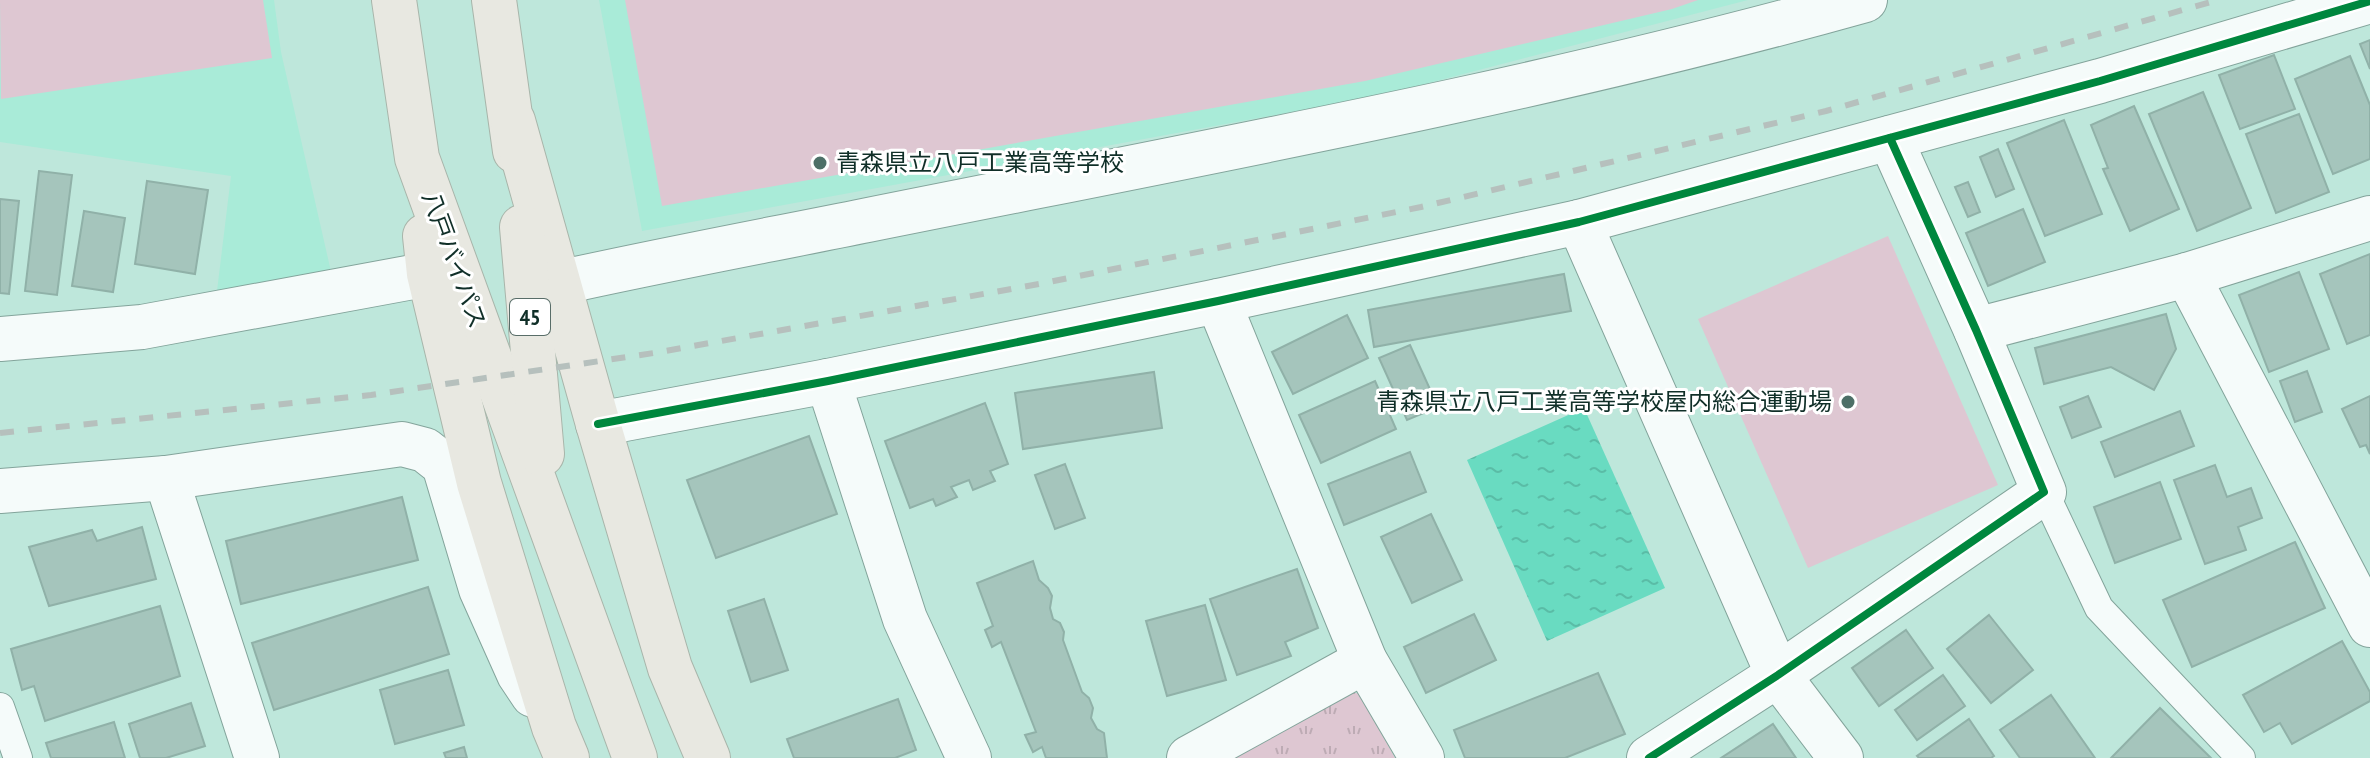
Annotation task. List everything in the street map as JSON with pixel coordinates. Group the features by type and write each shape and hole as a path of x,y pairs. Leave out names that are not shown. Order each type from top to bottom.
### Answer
{"highway":[{"name":"八戸バイパス","path":"394,0 417,158 635,758"},
{"name":"八戸バイパス","path":"494,0 513,121 547,512"},
{"path":"513,121 670,668 708,758"},
{"path":"417,158 429,274 479,483 560,742"}],"street":[{"path":"558,283 1240,146 1542,81 1865,0"},
{"path":"598,424 828,381 1218,301 1579,222 2100,81 2370,1"},
{"path":"1649,758 1778,675 2044,492 1890,138"},
{"path":"1976,330 2187,275 2370,218"},
{"path":"1579,222 1778,675 1841,758"},
{"path":"0,339 142,327 429,274"},
{"path":"2187,275 2370,625"},
{"path":"1218,301 1365,661 1422,758"},
{"path":"828,381 905,619 969,758"},
{"path":"0,491 166,478 402,444 425,450 444,465 481,589 519,674 560,742"},
{"path":"166,478 257,758"},
{"path":"1189,758 1365,661"}],"lane":[{"path":"2044,492 2099,608 2241,758"},
{"path":"0,707 18,758"}],"shaded area":[{"path":"0,0 274,0 281,52 332,276 217,291 231,176 0,142"},
{"name":"青森県立八戸工業高等学校","path":"599,0 1748,0 1379,96 642,231"}],"green space":[{"path":"0,0 263,0 272,58 1,99"},
{"name":"青森県立八戸工業高等学校","path":"625,0 1698,0 1672,9 1365,81 662,206"},
{"name":"青森県立八戸工業高等学校屋内総合運動場","path":"1888,236 1998,485 1808,568 1698,319"},
{"path":"1344,691 1361,694 1395,758 1223,758"}],"water":[{"path":"1584,408 1665,588 1547,641 1467,460"}],"building":[{"path":"2370,40 2370,69 2360,44"},
{"path":"2274,55 2295,109 2240,129 2219,75"},
{"path":"2350,56 2370,105 2370,159 2333,174 2295,79"},
{"path":"2203,92 2251,208 2197,231 2149,114"},
{"path":"2134,106 2179,209 2130,231 2103,169 2108,168 2091,125"},
{"path":"2299,114 2329,192 2276,213 2246,134"},
{"path":"2064,120 2102,214 2045,236 2007,143"},
{"path":"1998,149 2014,189 1996,197 1980,157"},
{"path":"39,171 72,175 57,295 25,291"},
{"path":"147,181 208,190 195,274 135,264"},
{"path":"1968,182 1980,212 1968,217 1955,187"},
{"path":"0,199 19,201 9,294 0,293"},
{"path":"2023,209 2045,262 1988,286 1966,233"},
{"path":"84,211 125,218 113,292 72,286"},
{"path":"2370,254 2370,335 2347,344 2320,274"},
{"path":"2299,272 2329,349 2269,372 2239,295"},
{"path":"1564,274 1571,311 1374,347 1368,310"},
{"path":"2166,314 2176,349 2154,390 2111,367 2044,384 2035,348"},
{"path":"1347,315 1368,358 1293,394 1272,352"},
{"path":"1410,345 1438,407 1407,420 1379,358"},
{"path":"2307,371 2322,412 2295,422 2280,381"},
{"path":"1154,372 1162,428 1023,449 1015,393"},
{"path":"1375,381 1396,429 1321,463 1299,415"},
{"path":"2088,396 2101,427 2072,438 2060,407"},
{"path":"2370,396 2370,454 2366,445 2360,447 2342,409"},
{"path":"985,403 1008,464 990,471 995,481 973,490 969,480 951,487 957,497 936,506 933,499 910,508 885,441"},
{"path":"2180,411 2194,446 2115,477 2101,442"},
{"path":"809,436 837,514 716,558 687,480"},
{"path":"1410,452 1426,492 1344,525 1328,484"},
{"path":"1065,464 1085,518 1055,529 1035,475"},
{"path":"2215,465 2227,497 2251,488 2262,518 2238,527 2246,550 2205,564 2174,480"},
{"path":"2160,482 2181,539 2115,563 2094,507"},
{"path":"402,497 418,560 241,604 226,541"},
{"path":"1431,514 1462,580 1412,603 1381,537"},
{"path":"142,527 156,579 49,606 29,547 92,530 97,541"},
{"path":"2295,542 2325,608 2192,667 2163,600"},
{"path":"1033,561 1039,580 1052,596 1050,608 1053,619 1060,623 1064,632 1063,640 1082,692 1093,708 1091,718 1097,729 1104,733 1107,758 1046,758 1042,747 1033,752 1025,735 1036,732 1001,642 992,647 985,630 993,626 977,583"},
{"path":"1297,569 1318,628 1285,642 1291,656 1237,675 1210,599"},
{"path":"428,587 449,654 274,710 252,643"},
{"path":"764,599 788,670 751,682 728,611"},
{"path":"1205,605 1226,680 1167,696 1146,621"},
{"path":"160,606 180,676 45,721 34,686 22,690 11,649"},
{"path":"1474,614 1496,660 1426,693 1404,647"},
{"path":"1989,615 2033,670 1991,703 1947,649"},
{"path":"1906,630 1933,668 1879,706 1852,668"},
{"path":"2342,641 2370,692 2370,701 2292,744 2280,723 2264,732 2243,695"},
{"path":"448,670 464,725 395,744 380,690"},
{"path":"1598,673 1625,734 1565,758 1465,758 1454,730"},
{"path":"1943,675 1965,706 1917,740 1895,710"},
{"path":"2051,695 2095,758 2020,758 2000,730"},
{"path":"898,699 916,750 895,758 794,758 787,739"},
{"path":"191,703 205,746 166,758 140,758 129,724"},
{"path":"2160,708 2211,758 2111,758"},
{"path":"1969,719 1994,756 1917,756"},
{"path":"114,722 125,758 51,758 46,743"},
{"path":"1773,724 1796,758 1721,758"},
{"path":"464,747 467,758 446,758 444,753"}],"railway":[{"path":"0,433 371,395 654,353 1039,284 1421,207 1826,111 2218,0"}],"cycle path":[{"path":"598,424 828,381 1218,301 1579,222 2100,81 2370,1"},
{"path":"1649,758 1778,675 2044,492 1890,138"}],"place":[{"name":"青森県立八戸工業高等学校","path":"820,163"},
{"name":"青森県立八戸工業高等学校屋内総合運動場","path":"1848,402"}]}
